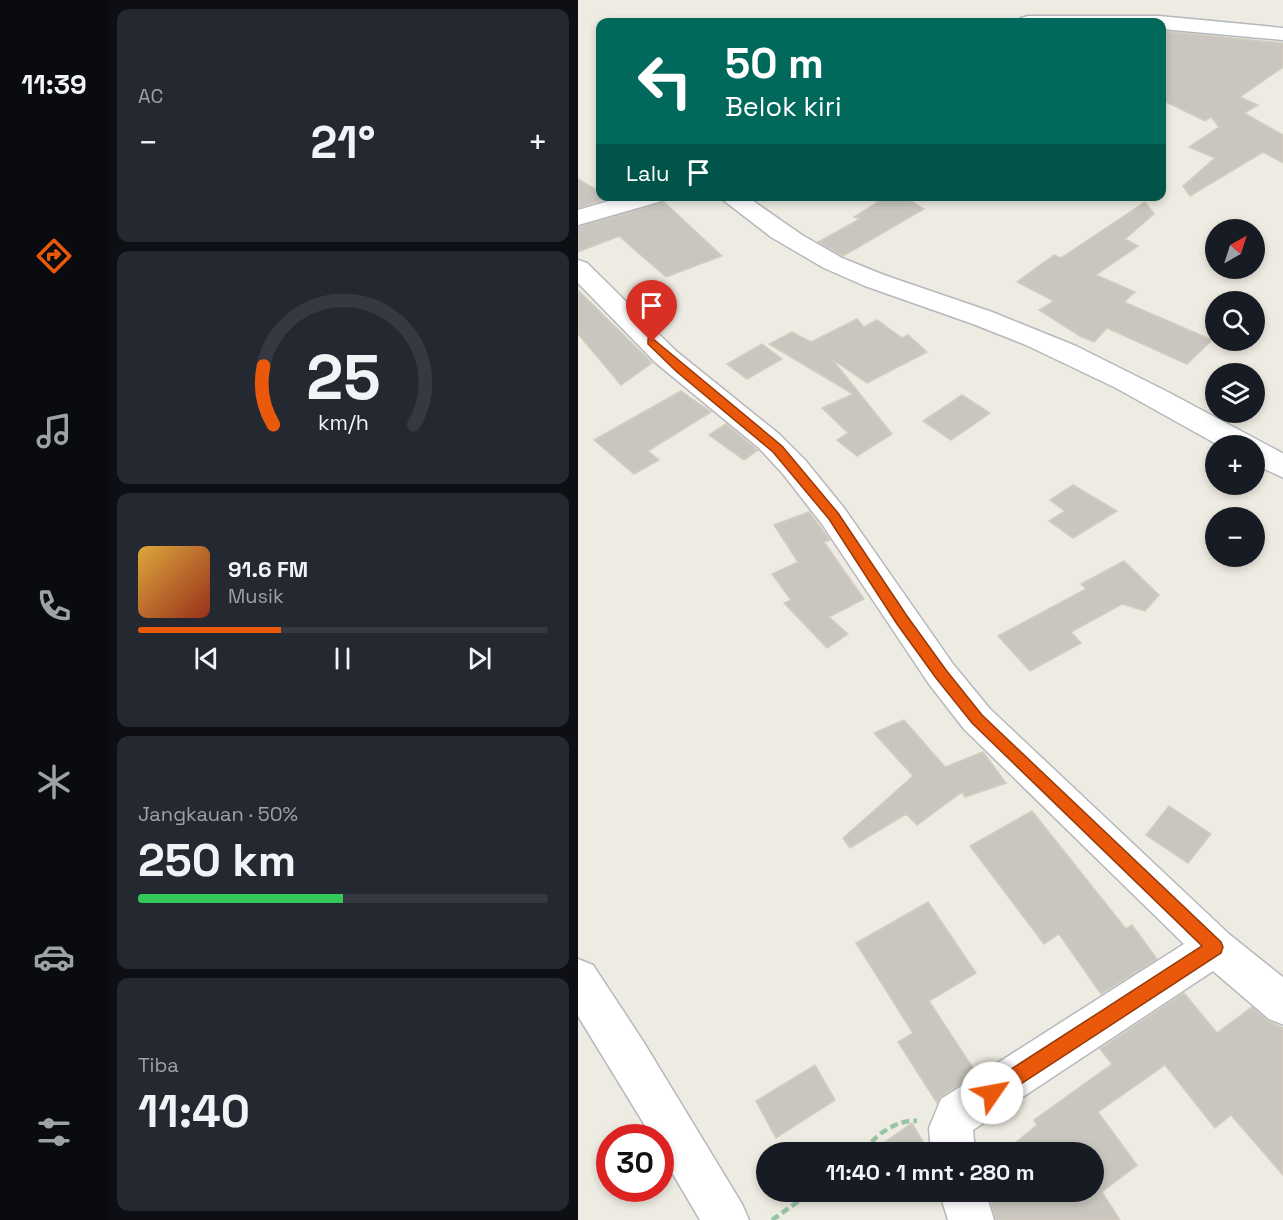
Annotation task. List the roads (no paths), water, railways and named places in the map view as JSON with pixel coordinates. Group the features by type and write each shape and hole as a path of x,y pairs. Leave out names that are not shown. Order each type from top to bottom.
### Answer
{"street":[{"path":"1166,24 1283,34"},
{"path":"578,218 637,201"},
{"path":"737,201 808,250 835,264 957,307 1066,351 1128,381 1224,435"},
{"path":"578,268 666,357 777,449 833,516 902,620 977,719 1215,947 1283,1005"},
{"path":"1265,457 1283,468"},
{"path":"954,1135 1215,947"},
{"path":"578,979 634,1066 726,1220"},
{"path":"965,1202 971,1220"}]}
